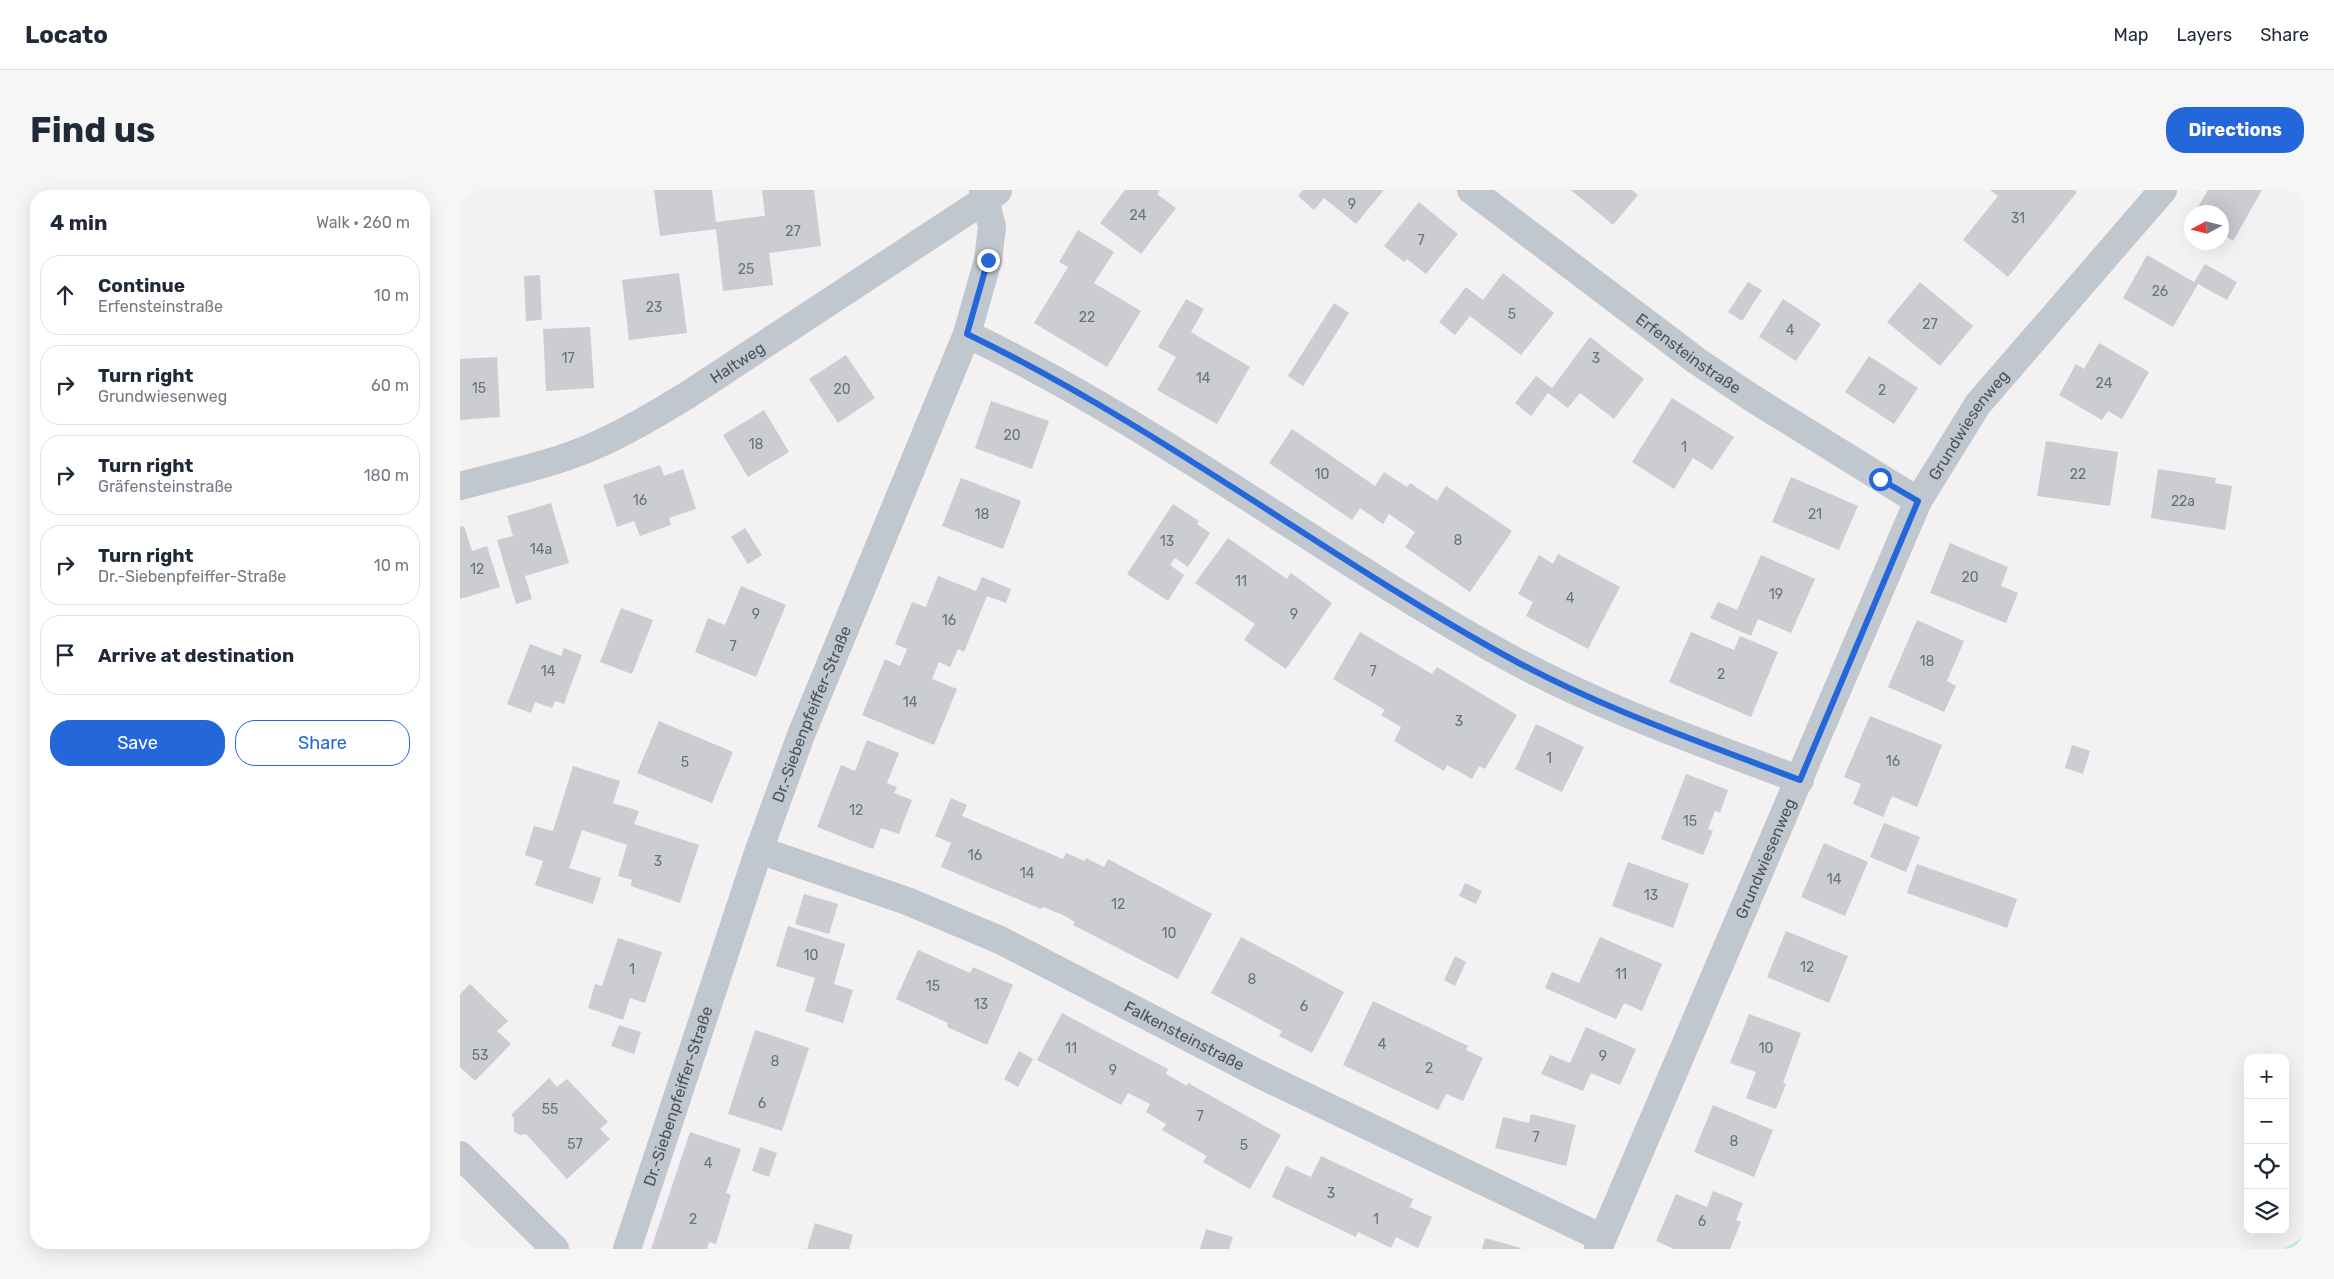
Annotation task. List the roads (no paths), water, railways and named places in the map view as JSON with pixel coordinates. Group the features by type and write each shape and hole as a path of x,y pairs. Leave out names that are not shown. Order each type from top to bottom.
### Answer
{"street":[{"name":"Erfensteinstraße","path":"1471,190 1697,361 1752,398 1918,501"},
{"name":"Grundwiesenweg","path":"1600,1244 1918,501 1978,404 2163,190"},
{"name":"Dr.-Siebenpfeiffer-Straße","path":"627,1249 759,850 804,726 967,334 988,260 992,227 989,193"},
{"name":"Haltweg","path":"460,486 568,456 592,447 650,417 694,391 989,193"},
{"path":"967,334 1063,384 1197,466 1393,591 1507,657 1578,694 1800,780"},
{"name":"Falkensteinstraße","path":"759,850 907,900 1000,940 1263,1076 1600,1244"},
{"path":"460,1155 555,1249"}]}
